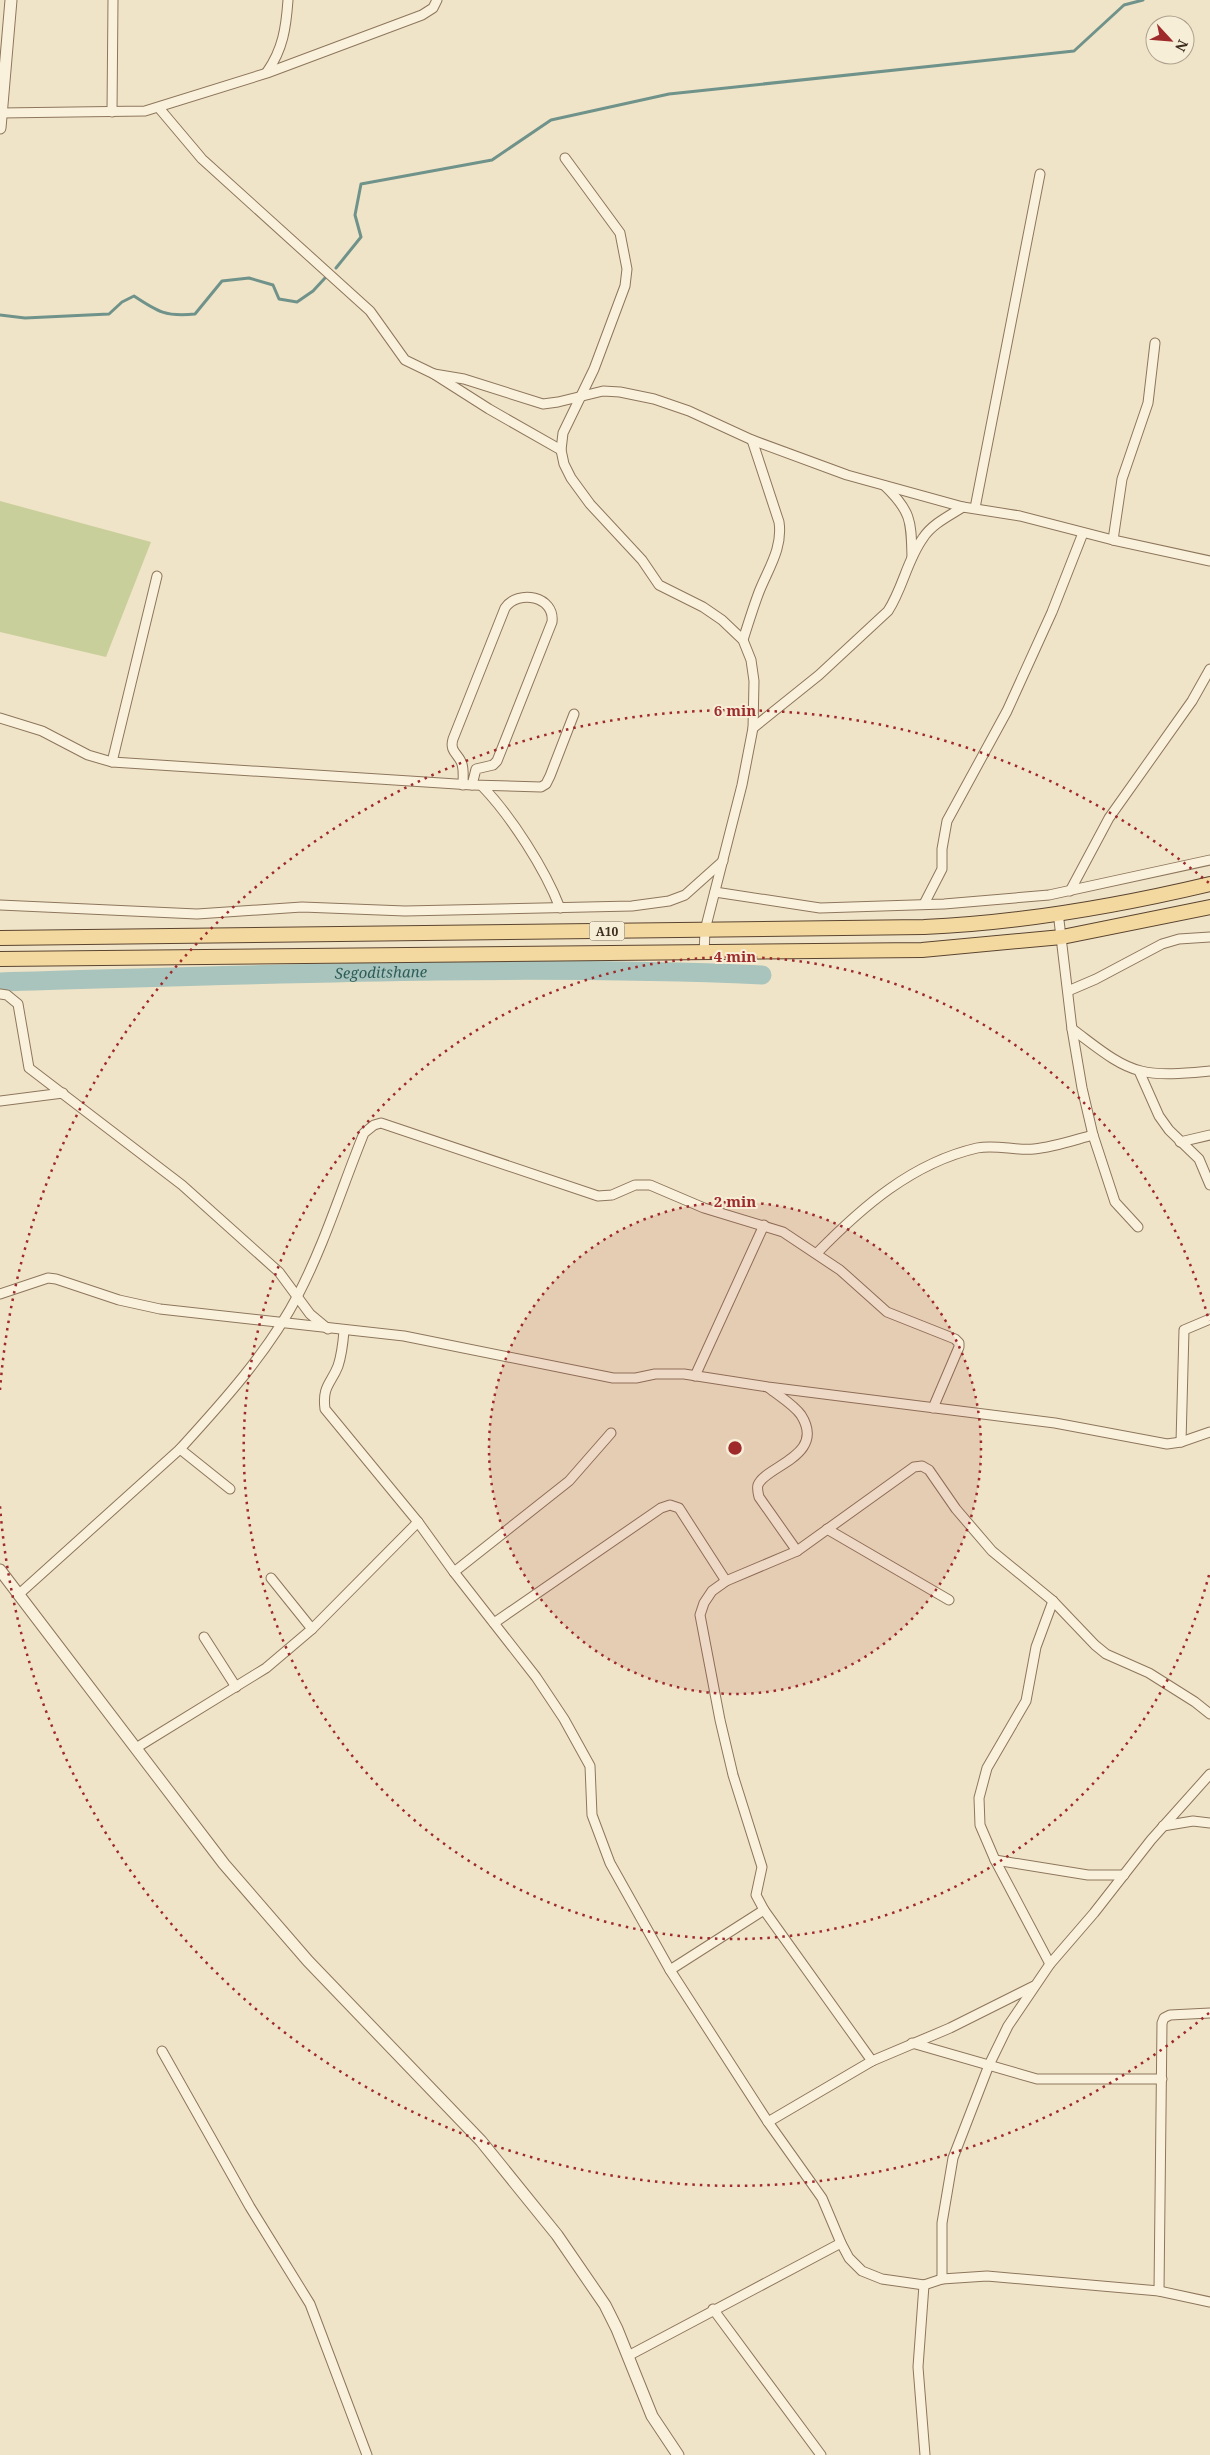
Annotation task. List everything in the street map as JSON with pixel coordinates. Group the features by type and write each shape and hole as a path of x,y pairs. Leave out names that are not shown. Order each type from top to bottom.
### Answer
{"main road":[{"name":"A10","path":"0,938 963,926 1141,899 1210,884"},
{"name":"A10","path":"0,959 704,954 922,950 1062,937 1210,907"},
{"path":"788,929 788,952"}],"street":[{"path":"0,128 10,0"},
{"path":"112,112 113,0"},
{"path":"267,72 282,44 287,25 288,0"},
{"path":"1,113 132,113 159,108 267,72 422,15 433,8 438,0"},
{"path":"159,108 202,159 370,311 405,360 434,374 489,409 561,450"},
{"path":"565,158 620,233 627,269 625,286 594,370 580,395 563,433 561,450 571,478 590,504 642,560 659,585 716,616 743,640 750,660 754,681 753,728 742,784 705,930 704,954"},
{"path":"975,508 1040,174"},
{"path":"1112,540 1122,479 1148,403 1155,343"},
{"path":"434,374 464,379 543,404 603,391 620,392 654,399 689,411 752,440 847,475 963,507 1020,516 1112,540 1210,561"},
{"path":"743,640 760,590 778,549 781,534 779,522 752,440"},
{"path":"883,484 906,510 910,520 912,558"},
{"path":"753,728 819,675 888,611 895,600 923,536 934,525 963,507"},
{"path":"924,904 942,869 942,849 947,821 1006,711 1052,612 1083,533"},
{"path":"112,762 157,576"},
{"path":"472,785 476,769 493,765 497,762 552,622 550,612 538,599 531,596 515,599 505,608 451,745 472,785 509,816 554,892 560,908"},
{"path":"1070,891 1109,818 1192,701 1210,669"},
{"path":"0,718 42,732 88,755 112,762 472,785 541,787 546,784 574,714"},
{"path":"715,892 820,908 1004,900 1070,891 1210,860"},
{"path":"0,905 197,914 302,907 405,911 632,906 680,898 723,861"},
{"path":"1058,912 1072,1029 1082,1088 1093,1135 1115,1202 1138,1227"},
{"path":"1068,991 1096,979 1162,944 1179,939 1210,937"},
{"path":"0,994 7,995 18,1004 29,1068 182,1185 279,1272 310,1314 328,1329"},
{"path":"1072,1029 1106,1054 1140,1071 1153,1073 1210,1071"},
{"path":"1140,1071 1159,1116 1168,1130 1198,1158 1210,1185"},
{"path":"0,1101 63,1093"},
{"path":"18,1595 180,1449 234,1388 282,1323 297,1296 333,1215 364,1133 374,1125 381,1123 598,1196 612,1195 642,1184 720,1213 783,1232 817,1253 858,1284 888,1312 959,1342 959,1347 934,1408"},
{"path":"817,1253 856,1213 904,1179 926,1167 978,1148 1034,1149 1093,1135"},
{"path":"1180,1142 1210,1135"},
{"path":"695,1376 764,1225"},
{"path":"0,1294 48,1278 119,1300 152,1307 433,1341 613,1378 636,1378 665,1373 695,1376 1055,1424 1146,1442 1167,1444 1181,1442 1210,1432"},
{"path":"1181,1442 1184,1330 1210,1319"},
{"path":"344,1331 341,1357 337,1368 326,1384 323,1397 325,1409 418,1522 454,1572 536,1677 564,1719 590,1766 592,1814 595,1828 610,1863 670,1970 768,2122 822,2198 849,2258 862,2271 882,2279 924,2284 942,2279 987,2276 1159,2291 1210,2302"},
{"path":"768,1387 801,1415 805,1426 806,1439 801,1449 791,1461 763,1478 758,1486 759,1497 797,1551"},
{"path":"454,1572 569,1481 611,1433"},
{"path":"180,1449 230,1489"},
{"path":"872,2060 764,1910 756,1895 762,1867 733,1776 700,1615 704,1603 712,1591 726,1581 797,1551 914,1467 922,1466 929,1470 956,1509 992,1551 1053,1601 1082,1634 1106,1654 1149,1673 1195,1702 1210,1714"},
{"path":"494,1623 661,1508 670,1505 679,1508 726,1581"},
{"path":"136,1748 266,1668 312,1629 418,1522"},
{"path":"827,1529 948,1600"},
{"path":"0,1570 224,1864 308,1961 481,2140 512,2177 590,2282 618,2329 652,2416 678,2455"},
{"path":"270,1578 312,1629"},
{"path":"1050,1964 995,1860 980,1825 979,1798 987,1768 1026,1702 1036,1647 1053,1601"},
{"path":"204,1638 236,1687"},
{"path":"942,2279 942,2223 953,2158 989,2065 1008,2026 1050,1964 1163,1826 1210,1774"},
{"path":"1163,1826 1193,1821 1210,1823"},
{"path":"995,1860 1088,1875 1124,1875"},
{"path":"670,1970 764,1910"},
{"path":"768,2122 872,2060 950,2028 1037,1984"},
{"path":"1159,2291 1162,2023 1164,2018 1170,2015 1210,2013"},
{"path":"912,2043 1038,2078 1052,2080 1162,2078"},
{"path":"162,2051 250,2208 310,2304 367,2455"},
{"path":"628,2356 713,2309 841,2243"},
{"path":"924,2284 918,2368 925,2455"},
{"path":"713,2309 821,2455"}],"green space":[{"path":"0,501 151,542 106,657 0,632"}],"waterway":[{"path":"336,268 361,237 355,215 361,184 492,160 551,120 669,94 1074,51 1124,5 1143,0"},
{"path":"0,315 25,318 109,314 122,302 134,296 156,310 169,314 195,314 222,281 249,278 273,285 279,299 297,302 313,291 325,278"},
{"name":"Segoditshane","path":"0,982 381,972 572,970 762,975"}]}
